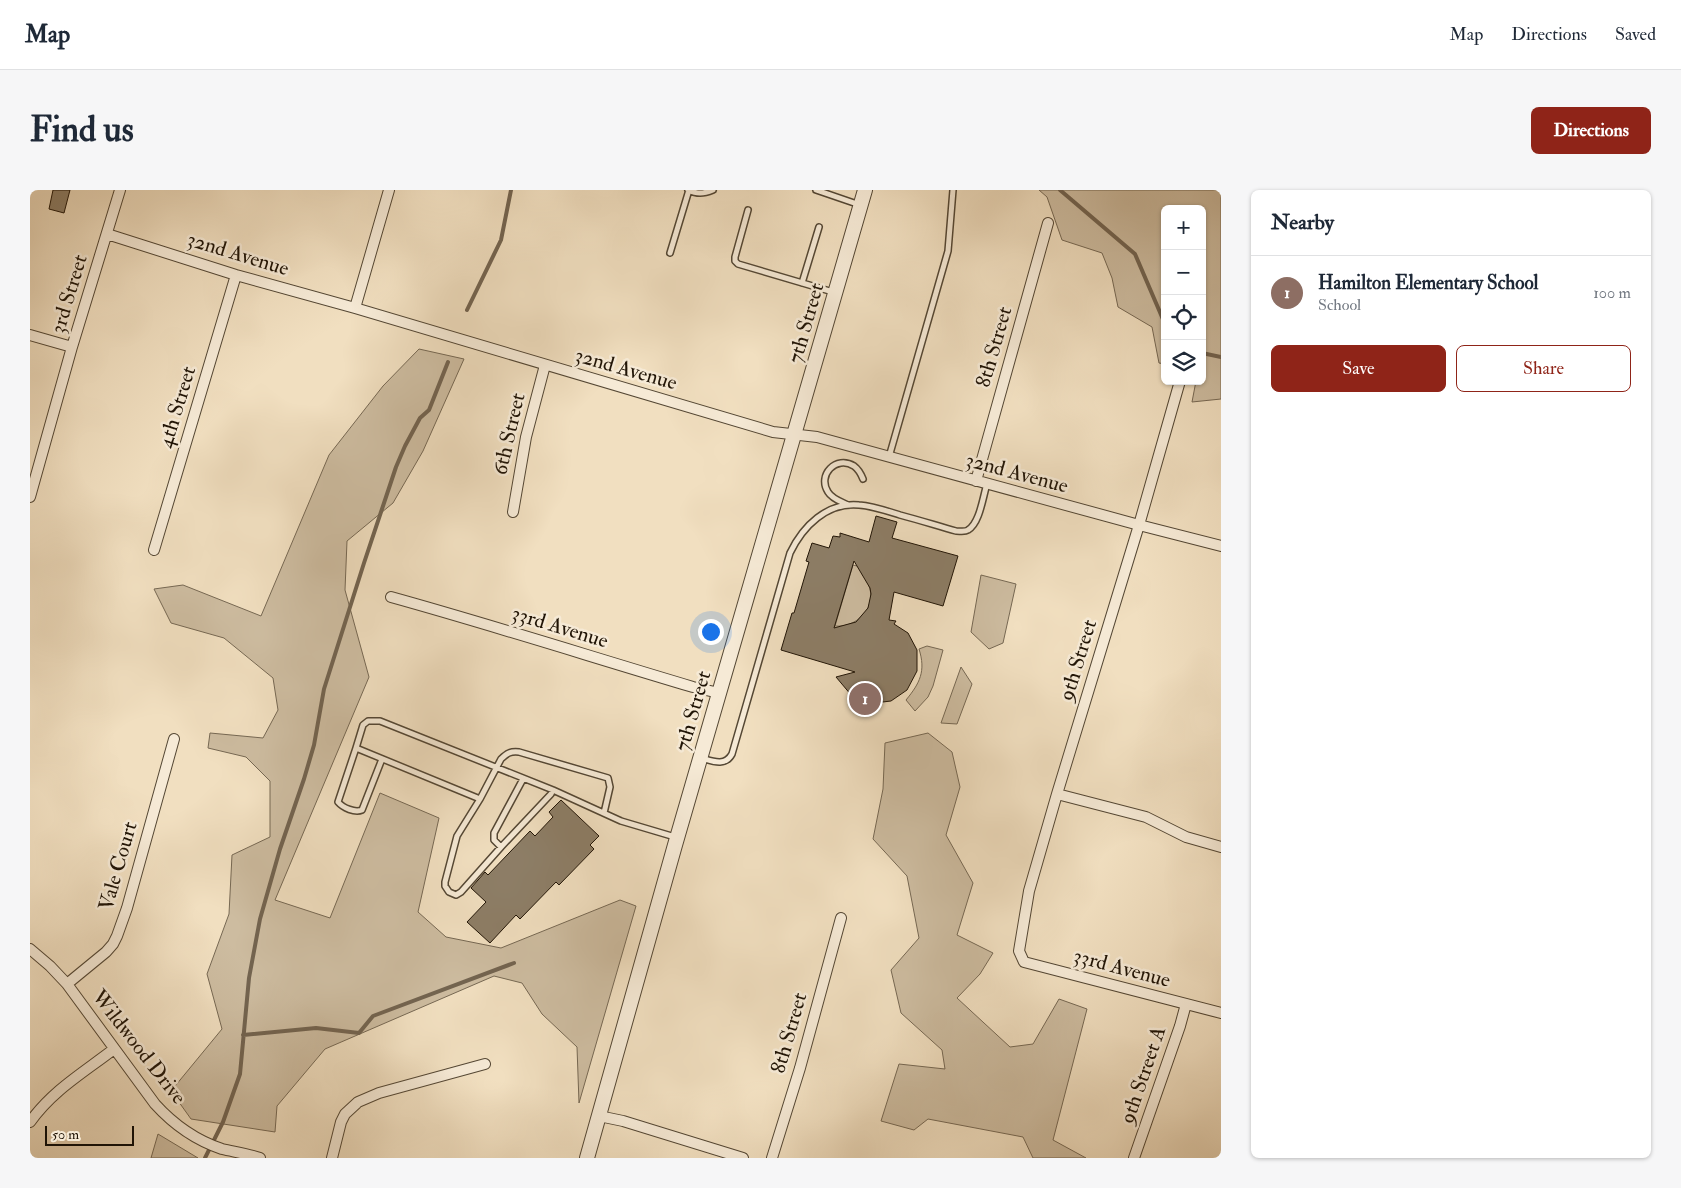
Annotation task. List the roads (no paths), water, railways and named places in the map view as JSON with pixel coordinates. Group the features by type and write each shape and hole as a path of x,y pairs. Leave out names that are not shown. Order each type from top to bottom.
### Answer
{"street":[{"name":"3rd Street","path":"30,497 72,347 120,190"},
{"path":"355,308 388,190"},
{"name":"7th Street","path":"587,1158 677,838 865,190"},
{"name":"8th Street","path":"976,481 1048,222"},
{"name":"32nd Avenue","path":"107,234 236,275 355,308 773,432 817,437 1221,546"},
{"name":"4th Street","path":"154,550 236,275"},
{"path":"30,335 72,347"},
{"name":"6th Street","path":"513,512 526,437 545,365"},
{"name":"9th Street","path":"1019,951 1029,891 1179,385"},
{"name":"33rd Avenue","path":"391,596 719,693"},
{"name":"Vale Court","path":"67,984 94,964 113,944 117,936 127,908 174,739"},
{"path":"1057,794 1146,818 1186,837 1221,847"},
{"name":"8th Street","path":"772,1158 800,1068 841,918"},
{"name":"Wildwood Drive","path":"30,949 42,958 67,984 155,1104 187,1133 222,1149 260,1158"},
{"name":"33rd Avenue","path":"1019,951 1024,962 1221,1013"},
{"name":"9th Street A","path":"1134,1158 1186,1004"},
{"path":"30,1122 57,1091 114,1049"},
{"path":"332,1158 341,1122 345,1114 358,1102 379,1094 485,1064"},
{"path":"599,1116 623,1121 743,1158"}],"lane":[{"path":"670,253 688,190 704,194 712,190"},
{"path":"818,190 861,205"},
{"path":"889,457 948,251 953,190"},
{"path":"748,210 735,261 738,264 836,293"},
{"path":"802,283 819,227"},
{"path":"849,506 833,498 828,493 825,478 826,472 831,466 838,463 846,464 854,466 863,479"},
{"path":"700,758 718,763 725,762 732,754 790,553 797,538 816,517 829,511 857,504 956,531 966,531 973,526 980,510 987,484"},
{"path":"382,758 362,810 354,811 340,804 338,802 363,725 368,721 380,721 552,790 622,821 677,838"},
{"path":"356,748 480,798"},
{"path":"552,790 551,794 500,847 461,892 456,895 447,890 446,882 457,836 501,759 506,754 519,752 608,778 610,787 604,813"},
{"path":"500,847 494,840 494,833 523,779"}],"waterway":[{"path":"467,310 501,240 511,190"},
{"path":"1060,190 1135,254 1161,315"},
{"path":"1206,354 1221,357"},
{"path":"205,1158 223,1122 240,1074 249,978 260,919 280,849 314,745 324,689 396,467 420,418 429,410 448,362"},
{"path":"243,1035 316,1028 359,1033 373,1016 514,963"}],"place":[{"name":"Hamilton Elementary School","path":"865,699"}]}
